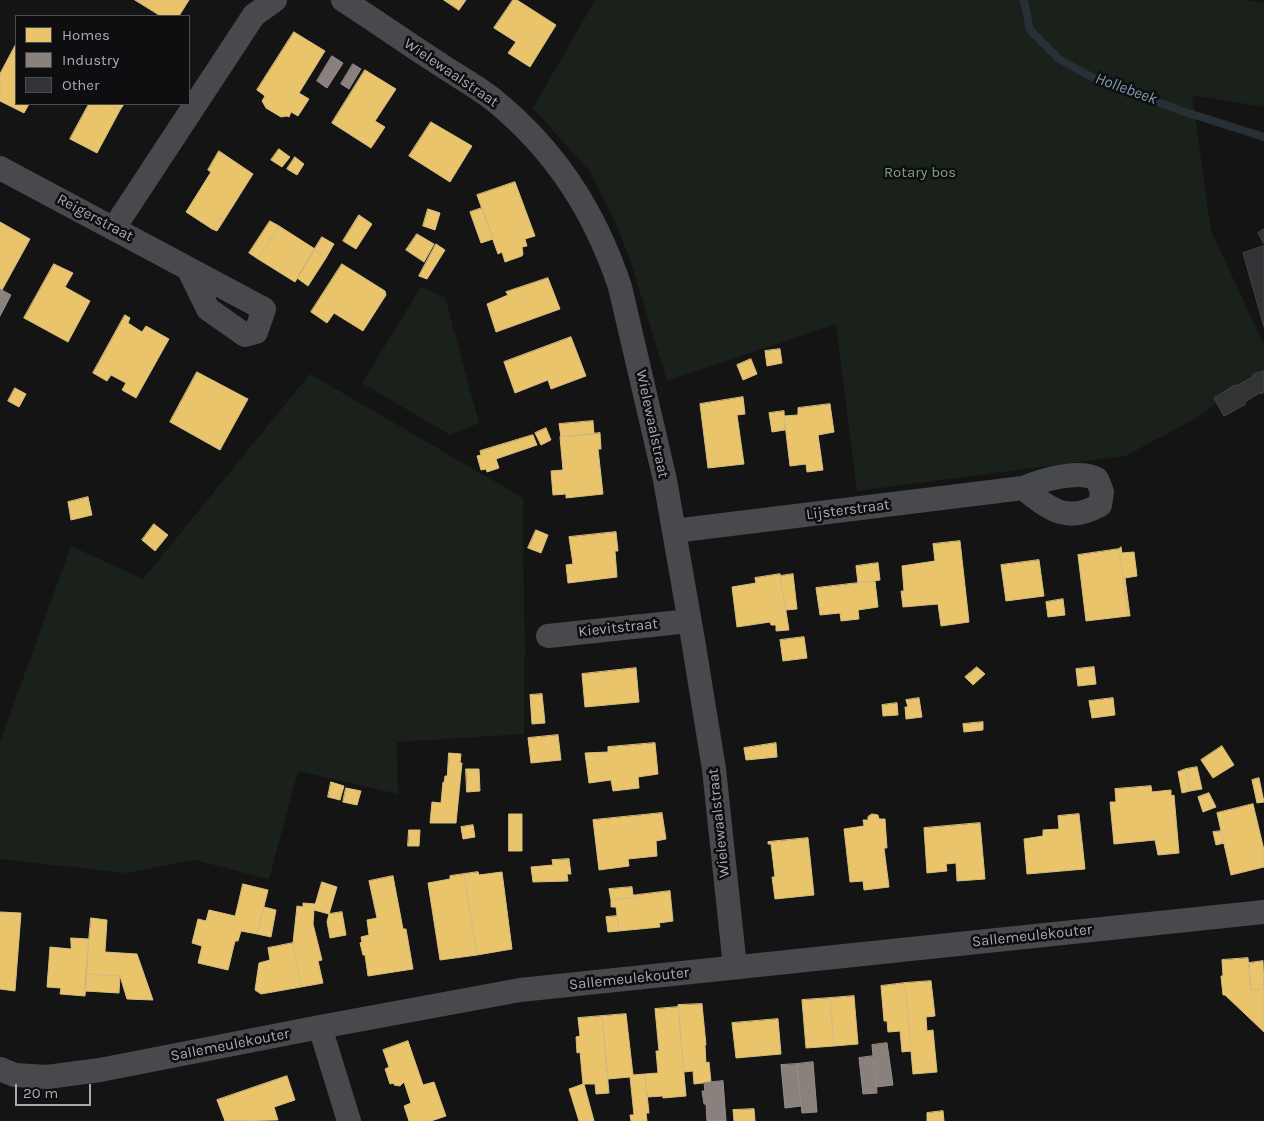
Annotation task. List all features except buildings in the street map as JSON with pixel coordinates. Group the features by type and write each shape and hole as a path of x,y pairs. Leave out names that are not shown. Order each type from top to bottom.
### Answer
{"street":[{"path":"114,228 254,15 276,0"},
{"name":"Wielewaalstraat","path":"343,0 494,100 531,136 567,177 593,220 611,260 620,286 665,480 714,769 736,967"},
{"name":"Reigerstraat","path":"0,168 189,270"},
{"name":"Lijsterstraat","path":"674,531 1023,488"},
{"name":"Kievitstraat","path":"548,636 688,621"},
{"name":"Sallemeulekouter","path":"0,1070 15,1075 47,1077 100,1070 520,990 1264,912"},
{"path":"320,1027 349,1121"}],"green space":[{"name":"Rotary bos","path":"595,0 1248,0 1264,3 1264,107 1192,95 1211,231 1264,345 1264,369 1193,420 1125,456 857,491 836,324 667,381 632,265 614,219 591,173 533,108"},
{"path":"421,287 445,297 479,423 450,435 362,383"},
{"path":"310,374 523,498 526,657 524,658 524,734 397,742 398,794 298,771 269,879 194,860 127,873 0,859 0,742 71,546 143,579"}],"waterway":[{"name":"Hollebeek","path":"1024,0 1030,30 1059,59 1095,79 1182,111 1264,137"}]}
